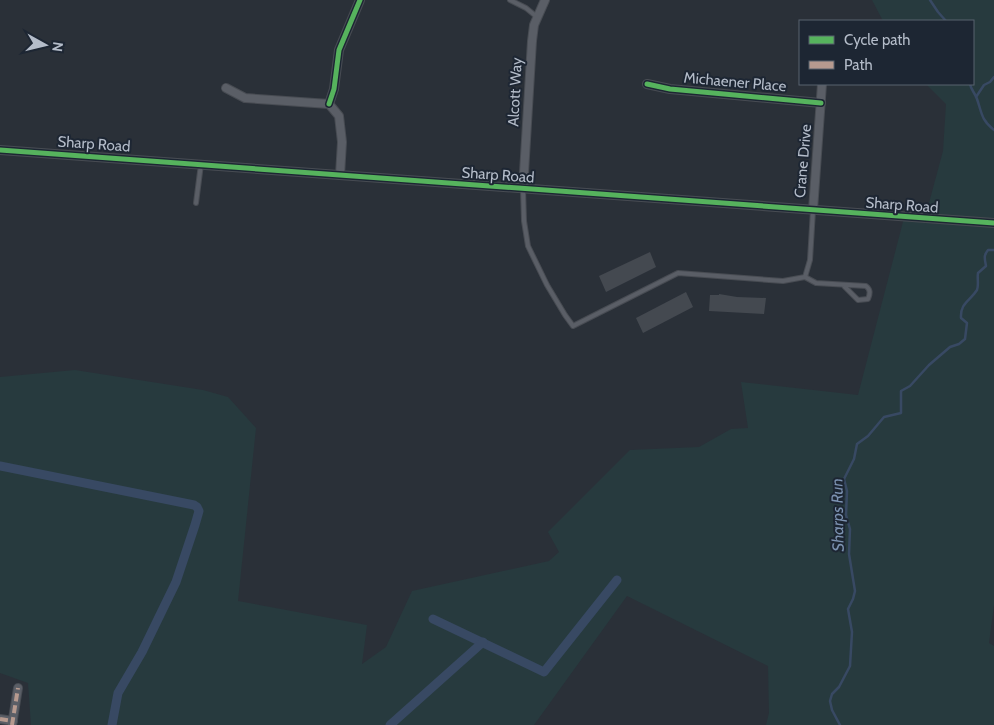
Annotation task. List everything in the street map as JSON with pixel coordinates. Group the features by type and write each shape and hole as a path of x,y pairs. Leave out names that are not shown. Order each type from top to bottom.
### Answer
{"street":[{"path":"329,104 334,89 339,50 360,0"},
{"name":"Alcott Way","path":"523,189 532,41 537,17 545,0"},
{"name":"Michaener Place","path":"647,84 821,103"},
{"name":"Crane Drive","path":"813,210 822,85"},
{"path":"226,88 245,98 329,104 339,116 342,142 340,175"},
{"name":"Sharp Road","path":"0,150 994,223"},
{"path":"0,719 12,723 18,688"}],"lane":[{"path":"510,0 526,8 537,17"},
{"path":"196,203 201,164"},
{"path":"523,189 524,221 528,246 547,285 573,326 678,273 783,281 805,277 816,283 866,286 869,288 870,294 868,299 858,300 843,285"},
{"path":"805,277 810,260 813,210"}],"green space":[{"path":"872,0 994,0 994,605 989,643 994,646 994,725 766,725 769,713 768,666 627,596 534,725 31,725 28,683 0,673 0,377 75,370 203,390 228,397 256,428 238,601 367,625 362,664 386,647 412,591 549,561 559,552 548,532 630,450 699,447 731,429 748,428 741,382 858,395 905,214 926,214 943,151 946,104 927,85 974,85 974,20 882,20"}],"building":[{"path":"650,252 656,267 606,292 599,276"},
{"path":"686,292 693,307 643,333 636,318"},
{"path":"710,295 766,298 764,314 709,311"}],"waterway":[{"path":"930,0 945,20"},
{"name":"Sharps Run","path":"976,97 984,85 994,77"},
{"name":"Sharps Run","path":"970,85 984,119 994,130"},
{"name":"Sharps Run","path":"840,725 832,710 830,701 832,694 839,687 850,666 852,632 848,609 855,591 849,554 850,529 846,515 847,491 844,479 854,459 857,444 868,436 884,417 901,413 901,391 910,386 929,365 950,347 959,344 965,339 967,323 961,318 962,309 977,290 978,273 986,266 986,252 994,250"},
{"path":"0,466 194,505 199,511 176,582 142,652 118,693 112,725"},
{"path":"433,619 544,672 617,580"},
{"path":"390,725 483,642"}],"marked path":[{"path":"12,725 18,688"},
{"path":"0,719 13,721"}],"cycle path":[{"path":"329,104 334,89 339,50 360,0"},
{"path":"647,84 670,89 821,103"},
{"path":"0,150 994,223"}]}
